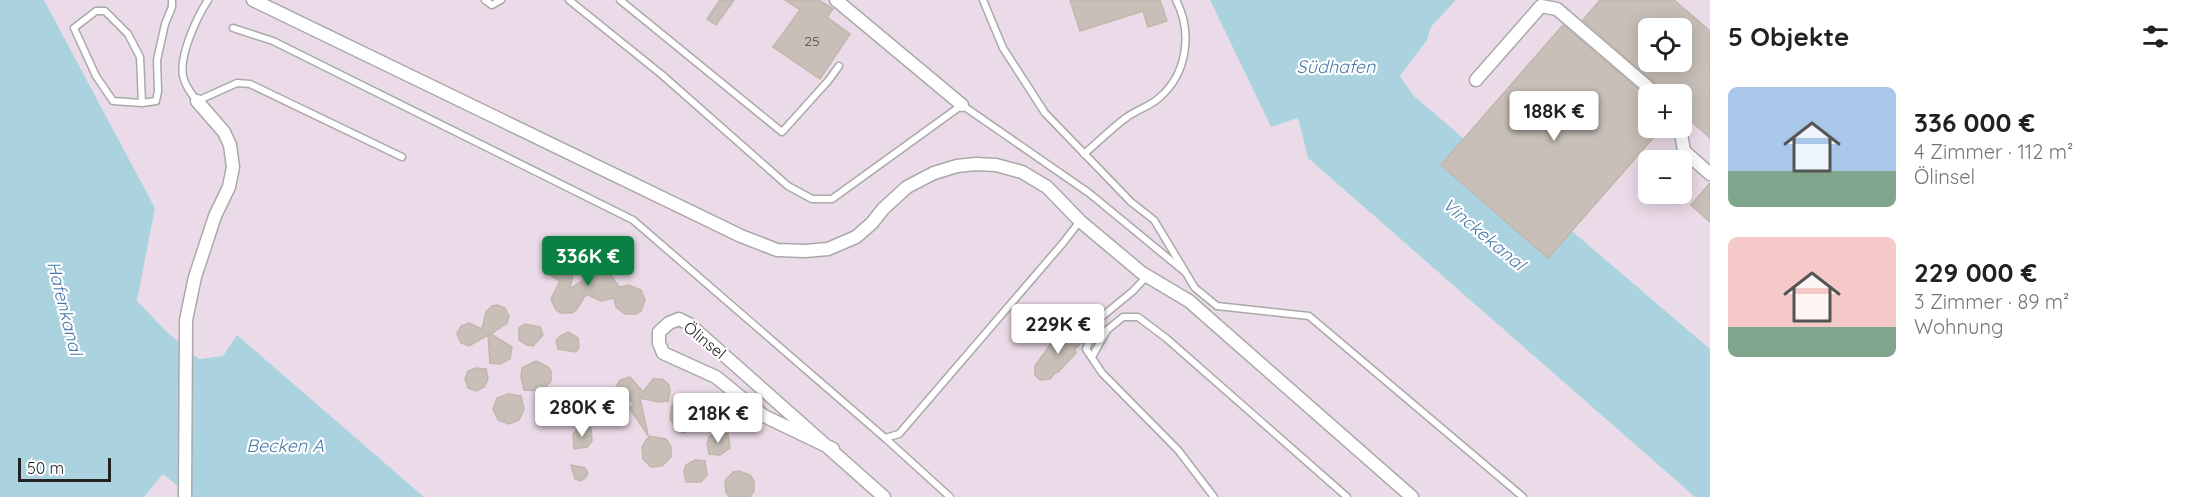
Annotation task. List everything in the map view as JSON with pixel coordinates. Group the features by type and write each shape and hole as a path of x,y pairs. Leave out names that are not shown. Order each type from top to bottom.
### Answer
{"street":[{"path":"253,0 741,236 777,249 817,251 837,246 865,230 908,187 934,173 965,164 1003,166 1034,178 1080,221 1146,276 1188,301 1412,497"},
{"path":"836,0 962,105"},
{"path":"1476,80 1541,6 1557,9 1644,84"},
{"path":"185,497 186,320 195,277 215,216 229,187 233,167 230,145 224,132 197,101"},
{"path":"1682,138 1684,151 1710,174"},
{"name":"Ölinsel","path":"833,449 764,416 716,377 663,353 658,343 659,332 669,323 679,319 689,324 833,449 884,497"}],"lane":[{"path":"142,103 140,57 128,34 105,11 96,11 74,28 96,76 113,101 142,103 156,101 157,60 172,0"},
{"path":"208,0 190,37 184,57 183,74 188,88 197,101 237,83 250,84 402,157"},
{"path":"485,0 492,5 501,0"},
{"path":"569,0 661,74 788,186 812,200 832,199 962,105 1089,193 1185,272"},
{"path":"620,0 782,132 790,126 839,66"},
{"path":"983,0 1003,48 1045,113 1131,202 1154,220 1195,288 1217,306 1309,316 1523,497"},
{"path":"1084,154 1125,118 1157,100 1170,87 1186,52 1182,10 1176,0"},
{"path":"233,28 273,41 633,220 950,497"},
{"path":"885,438 898,434 1080,221"},
{"path":"1146,276 1133,291 1099,319 1086,349 1102,373 1178,450 1214,497"},
{"path":"1092,357 1107,330 1123,317 1138,317 1166,338 1347,497"}],"shaded area":[{"path":"44,0 1210,0 1271,127 1298,118 1308,158 1695,497 424,497 237,336 223,356 199,359 168,333 137,301 155,208"},
{"path":"1456,0 1710,0 1710,349 1414,96 1400,76 1427,40 1431,27"},
{"path":"163,474 191,497 144,497"}],"water":[{"path":"0,0 44,0 155,208 137,301 168,333 199,359 223,356 237,335 424,497 191,497 163,474 144,497 0,497"},
{"name":"Südhafen","path":"1210,0 1456,0 1431,27 1427,40 1400,76 1414,96 1710,349 1710,497 1695,497 1308,158 1298,118 1271,127"}],"building":[{"path":"720,0 734,0 716,25 707,19"},
{"path":"785,0 819,0 833,9 827,17 850,34 820,79 773,47 800,10"},
{"path":"1070,0 1160,0 1167,21 1148,27 1143,11 1080,31"},
{"path":"1600,0 1674,0 1710,31 1710,138 1692,122 1692,84 1656,84 1643,72 1692,72 1692,18 1638,18 1638,68 1583,20"},
{"path":"1563,25 1638,89 1638,138 1653,138 1643,150 1638,150 1638,155 1548,258 1441,165"},
{"path":"1710,183 1710,222 1692,204"},
{"path":"559,248 570,252 574,258 570,289 594,272 605,271 611,275 619,287 629,285 641,290 645,300 641,311 636,314 625,314 616,307 614,298 601,301 586,294 572,313 561,313 556,310 551,299 560,281 549,274 544,264 548,253"},
{"path":"492,306 505,308 509,316 507,323 491,334 512,347 510,359 500,364 490,363 488,335 469,346 461,343 457,334 461,326 469,323 482,329 486,312"},
{"path":"524,324 540,327 543,335 533,346 519,340 519,328"},
{"path":"1066,330 1075,330 1080,334 1081,343 1075,349 1076,353 1050,379 1040,380 1035,375 1035,366 1052,342"},
{"path":"568,332 578,338 579,347 576,352 558,349 556,341"},
{"path":"536,361 551,371 551,381 542,391 524,390 521,377 522,368"},
{"path":"476,368 486,369 488,379 484,387 476,391 468,388 465,379 468,371"},
{"path":"630,377 643,392 653,379 662,379 669,385 668,401 658,402 640,398 648,435 629,408 634,404 618,392 616,387 620,380"},
{"path":"508,394 521,396 524,409 519,420 509,424 498,420 493,409 497,398"},
{"path":"723,394 752,417 742,428 714,403"},
{"path":"685,402 699,410 685,433 677,431 670,418 672,406"},
{"path":"604,406 615,417 606,424 594,425 592,412 597,407"},
{"path":"582,427 591,428 592,441 587,447 574,449 573,434"},
{"path":"718,432 728,434 730,448 720,455 709,454 707,444 709,437"},
{"path":"648,436 666,439 671,447 671,457 662,466 651,467 643,459 642,447 647,439 650,439"},
{"path":"695,460 705,461 707,475 701,482 686,482 684,471 686,465"},
{"path":"571,465 585,468 588,473 585,478 581,481 575,479"},
{"path":"739,471 750,475 754,481 754,491 750,497 729,497 726,492 725,481 733,472"}],"water label":[{"name":"Vinckekanal","path":"1484,234"},
{"name":"Hafenkanal","path":"65,308"},
{"name":"Becken A","path":"285,445"}]}
